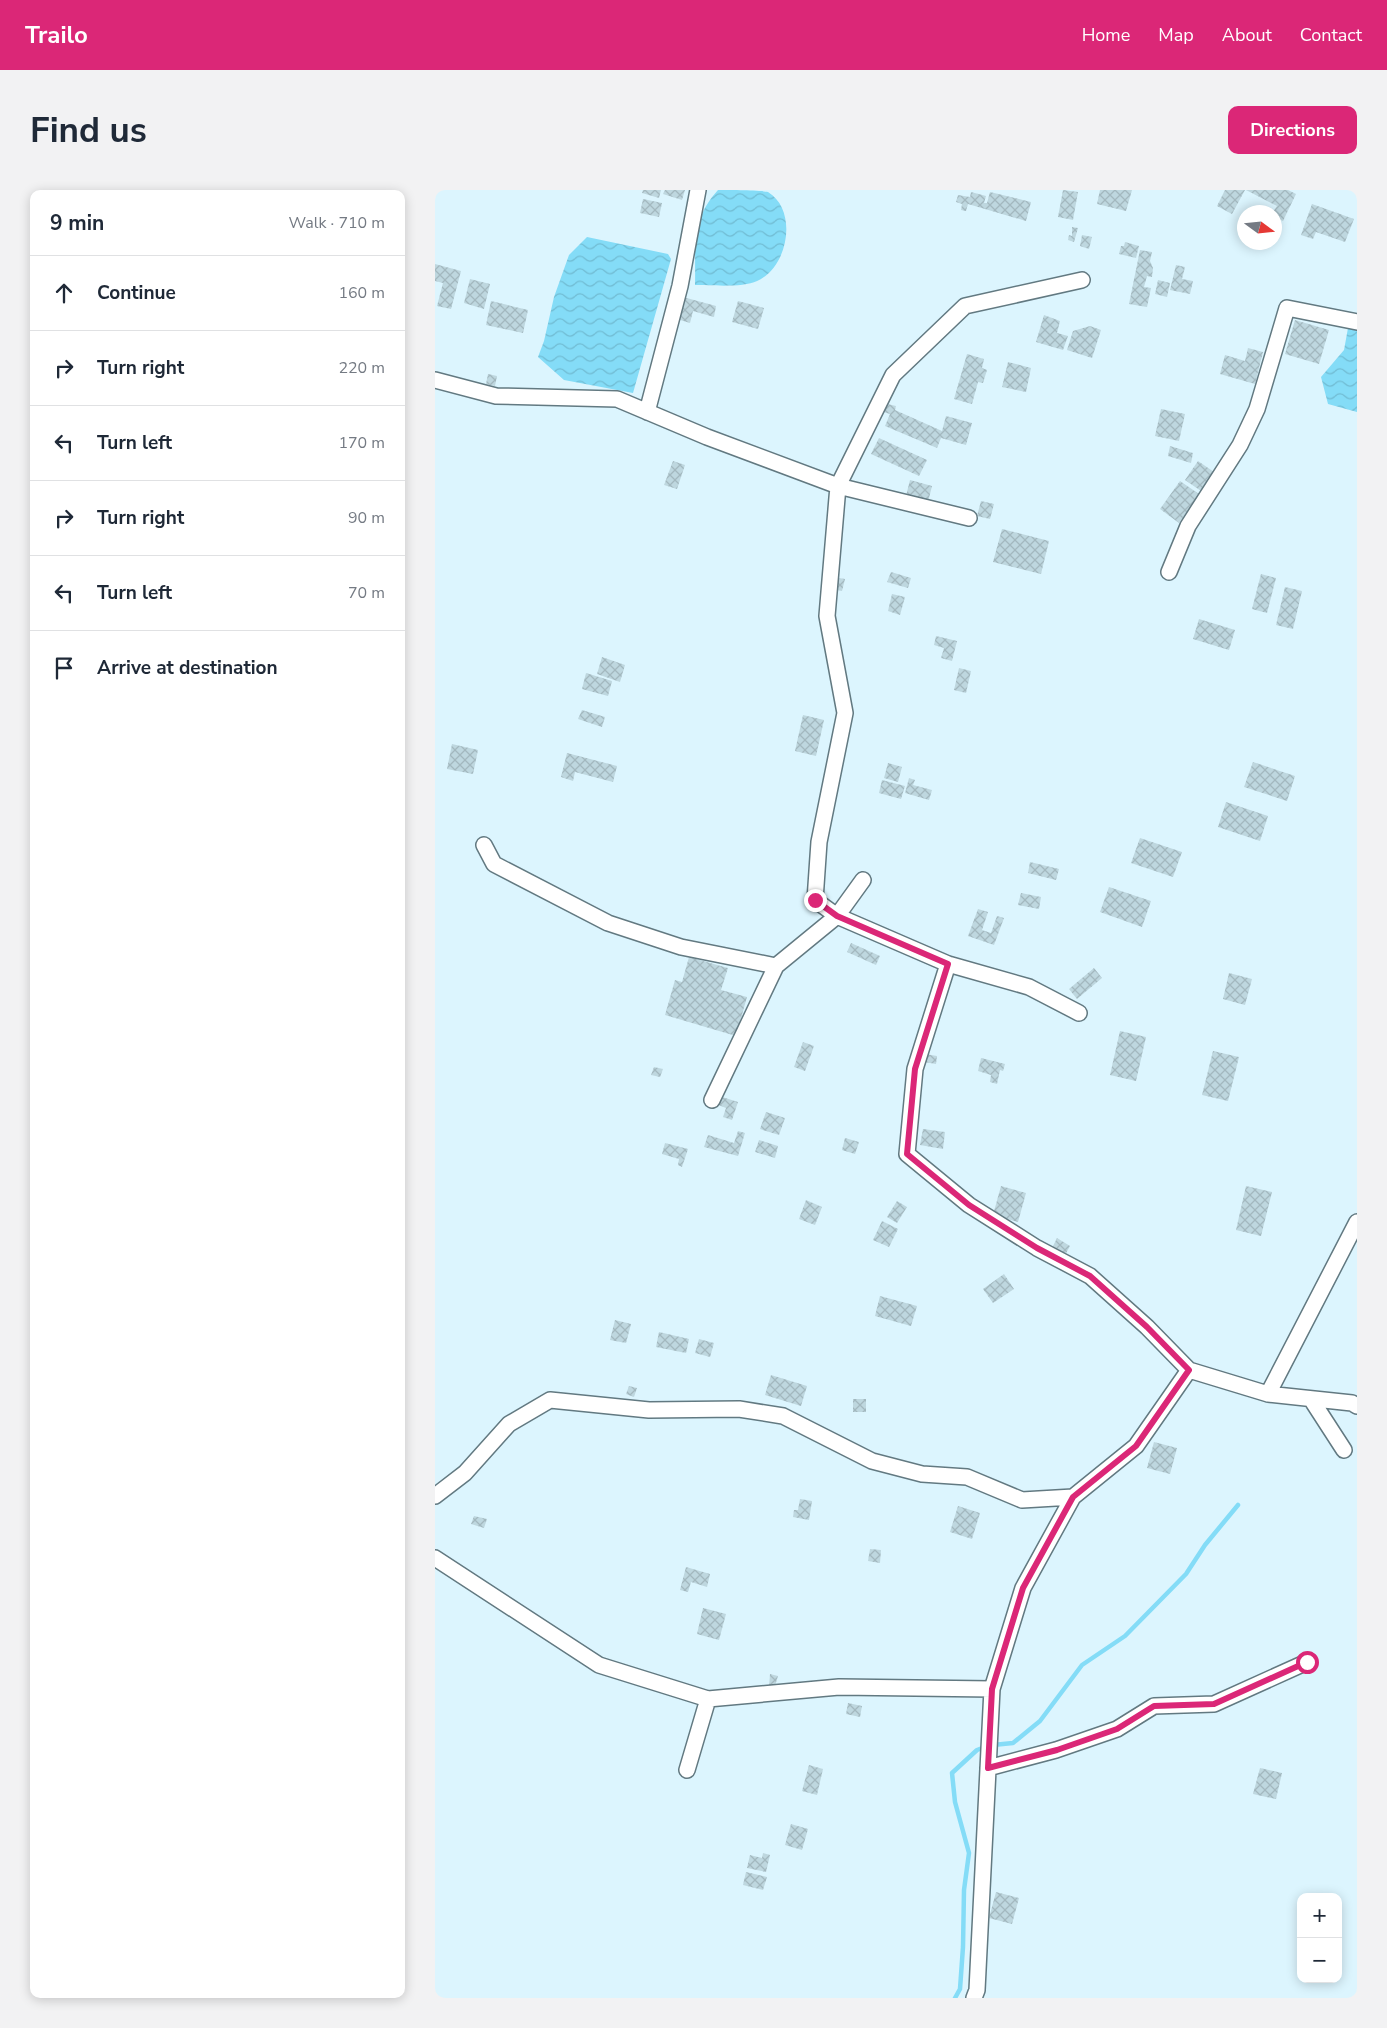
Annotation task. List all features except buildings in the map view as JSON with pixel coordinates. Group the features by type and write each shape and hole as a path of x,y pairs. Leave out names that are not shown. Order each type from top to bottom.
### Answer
{"street":[{"path":"647,412 680,286 698,190"},
{"path":"1079,1013 1029,987 948,964 837,916 815,900 819,842 845,713 827,616 838,486 893,375 965,306 1082,280"},
{"path":"1169,572 1188,526 1240,444 1257,409 1287,308 1357,322"},
{"path":"435,380 497,396 617,399 838,486 969,518"},
{"path":"484,845 494,864 609,922 681,947 775,966"},
{"path":"712,1100 775,966 837,916 863,880"},
{"path":"948,964 915,1069 907,1154 969,1205 1037,1248 1090,1276 1147,1327 1189,1370 1267,1394 1352,1403 1357,1406"},
{"path":"1267,1394 1357,1222"},
{"path":"973,1998 977,1990 992,1689 1023,1588 1073,1497 1136,1446 1189,1370"},
{"path":"1311,1399 1344,1450"},
{"path":"435,1496 465,1473 509,1424 550,1400 649,1410 739,1409 783,1416 872,1461 922,1474 967,1477 1022,1500 1073,1497"},
{"path":"435,1558 599,1665 708,1699 839,1687 992,1689"},
{"path":"988,1768 1057,1750 1117,1729 1154,1706 1214,1704 1307,1662"},
{"path":"687,1770 708,1699"}],"water":[{"path":"718,190 768,192 777,200 783,212 786,224 786,238 782,251 776,264 768,274 757,281 735,285 695,285 696,234 703,212"},
{"path":"587,237 668,254 671,259 633,393 564,380 538,357 544,341 554,297 569,255"},
{"path":"1348,328 1357,330 1357,412 1328,404 1321,377 1344,350"}],"waterway":[{"path":"993,1745 1013,1743 1040,1721 1082,1665 1125,1636 1186,1574 1205,1545 1238,1505"},
{"path":"955,1998 960,1989 964,1890 969,1853 955,1802 952,1773 977,1750 985,1747"}],"route":[{"path":"815,900 837,916 948,964 915,1069 907,1154 969,1205 1037,1248 1090,1276 1147,1327 1189,1370 1136,1446 1073,1497 1023,1588 992,1689 988,1768 1057,1750 1117,1729 1154,1706 1214,1704 1307,1662"}]}
